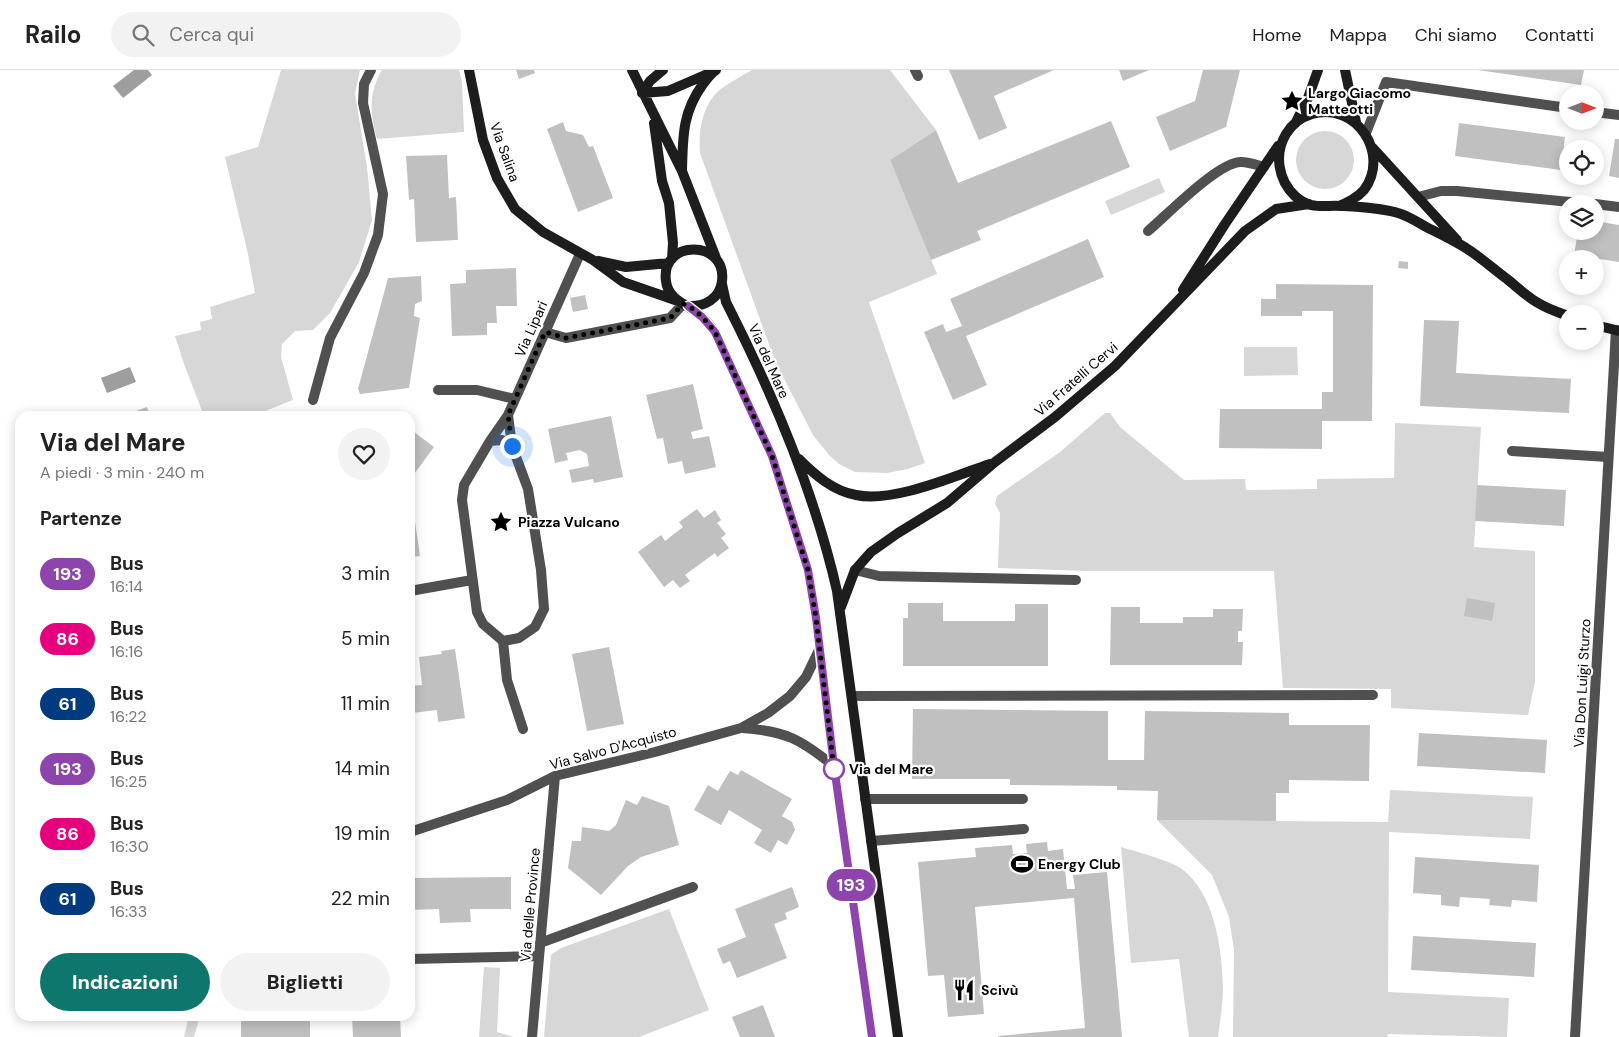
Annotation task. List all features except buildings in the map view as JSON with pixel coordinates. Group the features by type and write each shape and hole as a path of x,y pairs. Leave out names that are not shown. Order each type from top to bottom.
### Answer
{"main road":[{"name":"Via Salina","path":"469,70 483,140 497,178 515,209 544,232 592,260"},
{"path":"592,260 623,282 683,304 705,304 713,299 722,284 722,276 717,261 682,171 632,70"},
{"path":"642,93 650,81 663,70"},
{"path":"1170,310 1225,224 1295,123 1308,98 1318,70"},
{"path":"1345,70 1356,122"},
{"path":"642,93 668,91 713,71"},
{"path":"682,171 686,116 695,95 713,71"},
{"path":"1295,123 1306,116 1319,112 1332,112 1356,122 1366,133 1372,147 1374,162 1371,177 1364,190 1352,200 1339,206"},
{"path":"653,115 662,181 669,203 673,243 665,279 671,295 702,317 715,332 772,456 808,570 872,1037"},
{"path":"1281,142 1278,157 1280,172 1286,186 1296,197 1309,204 1324,208 1339,206 1399,214 1463,246"},
{"path":"1372,147 1463,246 1539,304 1559,312"},
{"path":"1170,310 1245,232 1276,209 1309,204"},
{"path":"592,260 626,267 670,261 680,252 690,249 710,254 717,261"},
{"name":"Via del Mare","path":"722,284 726,302 795,455 827,546 838,591 898,1037"},
{"name":"Via Fratelli Cervi","path":"854,570 871,552 947,503 996,462 1055,417 1115,366 1170,310"},
{"path":"1604,327 1617,330"},
{"path":"795,455 814,474 835,488 856,495 873,496 922,487 996,462"},
{"path":"840,610 854,570"}],"street":[{"path":"313,400 330,338 364,273 378,235 382,194 363,103 364,84 371,70"},
{"path":"1366,133 1386,82 1559,107"},
{"path":"1604,113 1619,115"},
{"path":"1148,231 1207,179 1226,166 1240,162 1264,167"},
{"path":"1418,197 1441,190 1559,200"},
{"path":"1604,205 1619,207"},
{"name":"Via Lipari","path":"504,644 483,624 477,612 462,500 464,485 508,415 580,254"},
{"path":"545,332 566,338 670,318 683,304"},
{"name":"Via Don Luigi Sturzo","path":"1575,1037 1617,330"},
{"path":"438,390 477,390 515,399"},
{"path":"508,415 512,446 528,488 541,570 544,609 534,627 518,638 504,644 507,680 523,728"},
{"path":"490,441 502,440 512,446"},
{"path":"1512,451 1608,457"},
{"path":"854,570 879,576 1076,580"},
{"path":"415,591 472,580"},
{"path":"741,728 768,713 790,696 806,677 820,648"},
{"path":"852,696 1374,695"},
{"path":"741,728 767,730 786,735 807,745 834,766"},
{"name":"Via Salvo D'Acquisto","path":"415,830 507,800 555,776 655,752 741,728"},
{"name":"Via delle Province","path":"532,1037 555,776"},
{"path":"865,799 1023,798"},
{"path":"871,841 1024,829"},
{"path":"540,943 693,887"},
{"path":"415,960 539,956"}],"shaded area":[{"path":"134,70 148,70 152,75 123,98 113,86"},
{"path":"281,70 360,70 355,94 367,167 372,220 359,262 330,313 313,330 295,331 282,344 281,357 293,400 266,411 202,411 175,336 201,330 200,322 212,319 210,307 255,293 248,254 225,157 258,147"},
{"path":"382,70 459,70 462,82 464,132 377,139 373,121 372,95"},
{"path":"752,70 890,70 936,130 890,160 937,274 869,302 925,463 887,473 855,472 839,464 813,435 775,361 700,153 701,125 712,99 725,86"},
{"path":"1319,131 1331,131 1346,139 1354,154 1354,166 1346,181 1331,189 1319,189 1304,181 1296,166 1296,154 1304,139"},
{"path":"1159,178 1165,192 1111,215 1105,201"},
{"path":"1244,347 1297,347 1298,375 1244,376"},
{"path":"130,367 136,382 107,393 101,378"},
{"path":"1105,413 1110,413 1120,427 1184,480 1245,479 1246,490 1317,489 1317,479 1394,478 1395,423 1481,427 1474,547 1535,551 1535,682 1528,715 1391,708 1391,689 1283,688 1274,571 1087,571 998,568 1000,513 995,504 997,496 1060,452"},
{"path":"1390,790 1533,797 1530,839 1389,832 1388,992 1509,998 1507,1037 1388,1034 1387,1037 1233,1037 1234,950 1229,917 1212,875 1157,820 1388,822"},
{"path":"1121,847 1177,866 1193,880 1202,893 1214,923 1221,956 1223,994 1218,1037 1189,1037 1179,959 1131,963"},
{"path":"669,909 709,1010 639,1037 544,1037 551,955 561,948"},
{"path":"484,967 500,968 497,1032 514,1037 479,1037"},
{"path":"188,1021 199,1021 194,1037 184,1037"}],"bus line":[{"name":"193","path":"688,306 702,317 715,332 772,456 808,570 872,1037"}],"place":[{"name":"Largo Giacomo Matteotti","path":"1292,101"},
{"name":"Piazza Vulcano","path":"501,522"},
{"name":"Via del Mare","path":"834,769"},
{"name":"Energy Club","path":"1022,864"},
{"name":"Scivù","path":"964,990"}],"route":[{"path":"512,446 508,415 545,332 566,338 670,318 683,304 702,317 715,332 772,456 808,570 816,618 834,769"}]}
